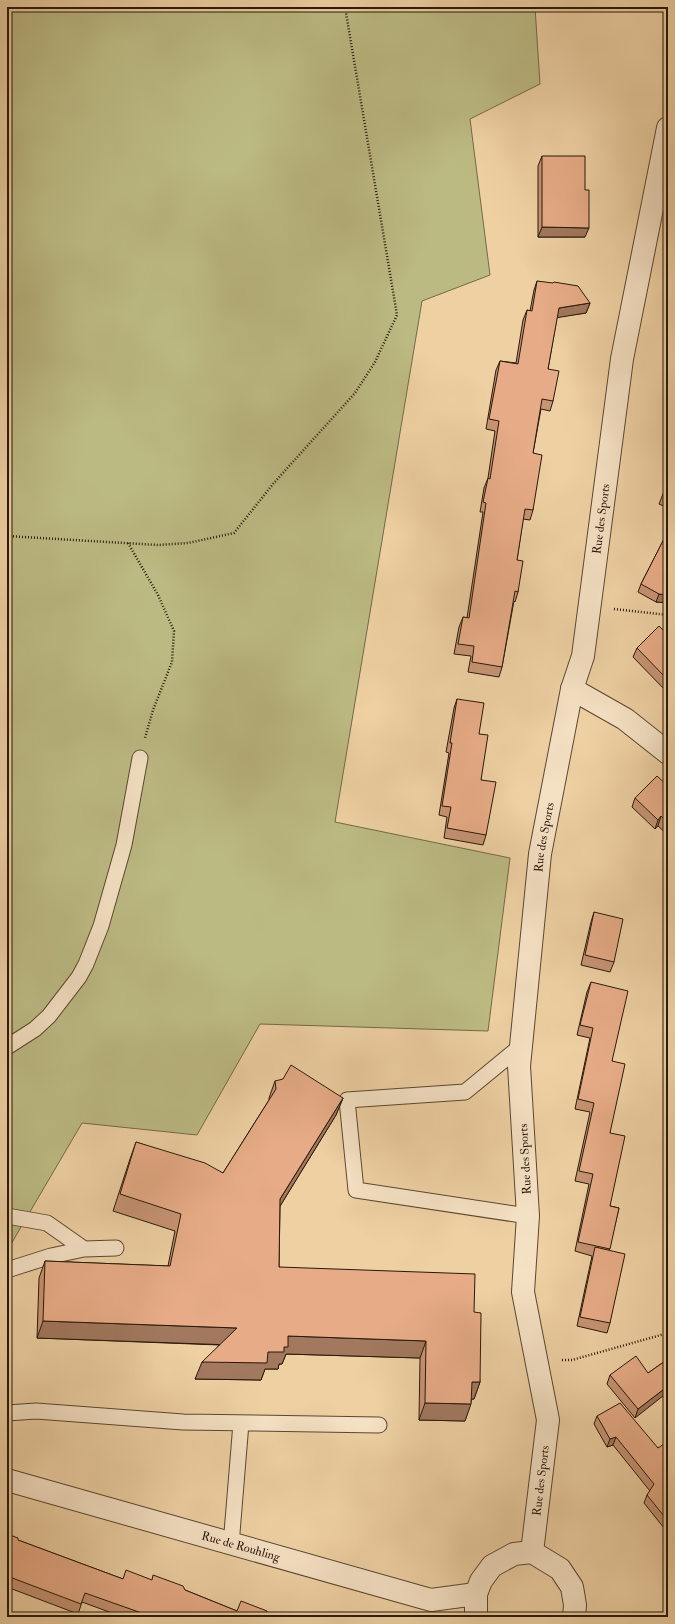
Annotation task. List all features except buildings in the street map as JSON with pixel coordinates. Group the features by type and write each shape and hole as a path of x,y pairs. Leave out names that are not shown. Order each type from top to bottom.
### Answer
{"street":[{"name":"Rue des Sports","path":"532,1552 548,1420 524,1292 528,1216 519,1066 540,854 572,689 583,656 622,359 668,128"},
{"path":"572,689 625,719 668,753"},
{"name":"Rue de Rouhling","path":"7,1480 231,1545 431,1600 476,1594"},
{"path":"476,1617 476,1594 481,1581 492,1566 514,1554 532,1552 560,1569 572,1587 576,1605 574,1617"}],"lane":[{"path":"7,1047 35,1029 49,1016 79,977 86,964 101,926 124,845 140,758"},
{"path":"521,1046 465,1092 347,1100 356,1190 528,1216"},
{"path":"7,1216 47,1222 84,1249"},
{"path":"7,1270 51,1256 84,1249 116,1248"},
{"path":"7,1413 36,1411 183,1422 379,1425"},
{"path":"231,1545 241,1423"}],"path":[{"path":"7,536 158,545 188,543 234,533 273,484 355,393 375,362 397,314 345,7"},
{"path":"128,543 158,595 174,631 172,662 153,710 140,758"},
{"path":"589,607 668,615"},
{"path":"537,1361 572,1360 668,1332"}],"shaded area":[{"path":"7,7 535,7 540,84 470,119 490,275 422,301 335,822 510,858 488,1031 260,1024 197,1135 82,1123 7,1251"}]}
